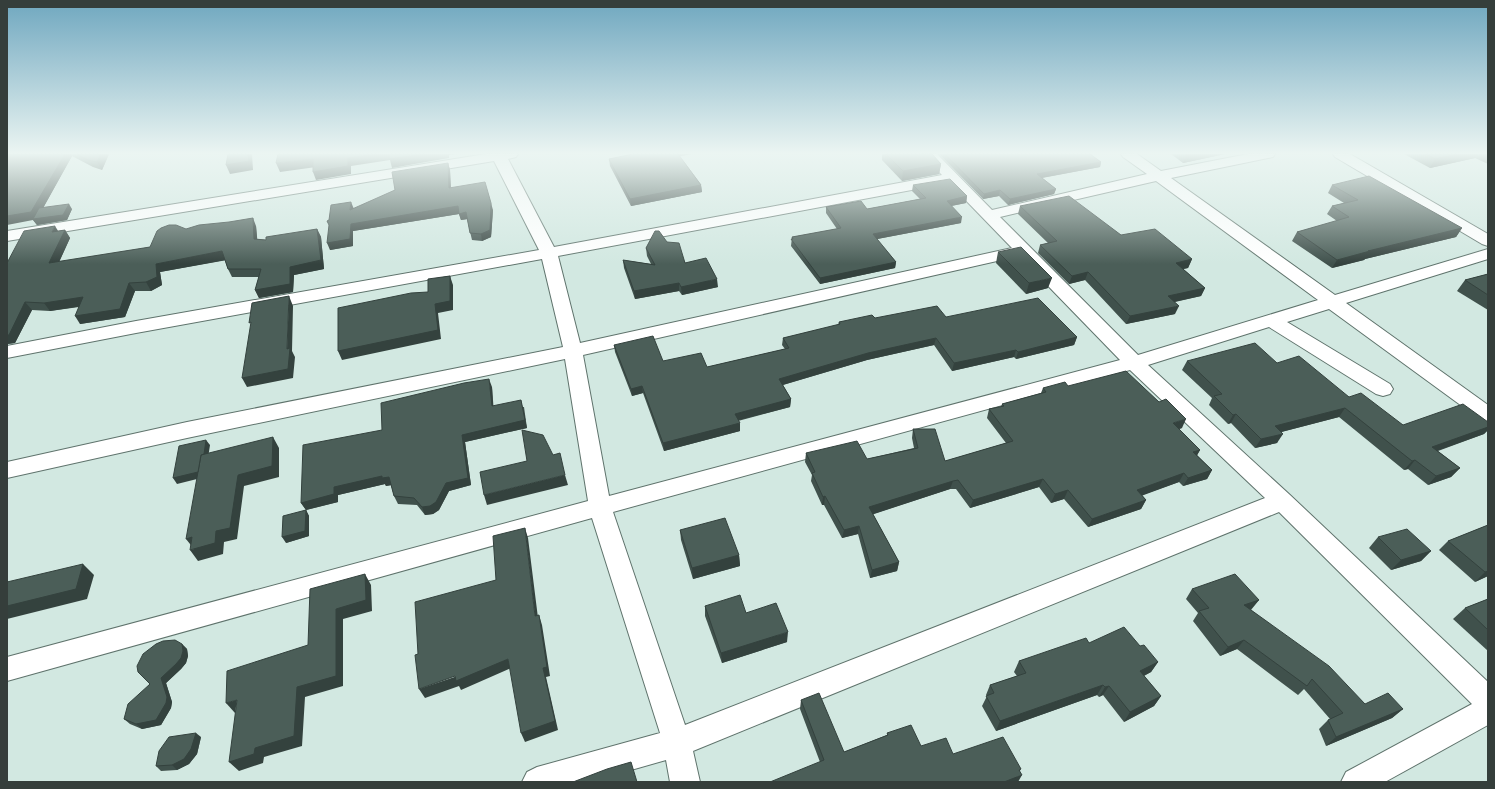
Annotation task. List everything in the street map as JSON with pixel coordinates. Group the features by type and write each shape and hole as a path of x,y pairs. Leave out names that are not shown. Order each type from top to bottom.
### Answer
{"street":[{"path":"7,236 283,191"},
{"path":"519,191 549,253 574,351 600,507 677,742 685,782"},
{"path":"7,352 136,327 549,253 883,191"},
{"path":"965,191 1134,363 1282,501 1488,701"},
{"path":"990,215 1094,191"},
{"path":"1179,191 1488,415"},
{"path":"1403,191 1488,241"},
{"path":"7,470 187,430 574,351 1023,250"},
{"path":"7,669 1134,363 1488,254"},
{"path":"1272,321 1383,389"},
{"path":"537,782 677,742 1282,501"},
{"path":"1356,782 1488,710"}],"building":[{"path":"7,191 43,191 31,212 7,216"},
{"path":"393,191 488,191 491,203 490,230 481,234 470,233 466,212 459,214 458,206 351,224 350,239 327,243 329,225 327,221 329,220 331,205 351,202 350,210"},
{"path":"626,191 671,191 630,199"},
{"path":"919,191 962,191 967,196 947,201 962,217 873,234 896,262 820,278 791,239 793,239 792,237 841,228 826,207 861,201 867,209 926,198"},
{"path":"981,191 997,191 984,194"},
{"path":"1001,191 1048,191 1010,199"},
{"path":"1342,191 1396,191 1462,228 1337,260 1297,232 1349,217 1332,206 1358,200"},
{"path":"1069,196 1121,235 1155,229 1192,259 1176,263 1205,288 1168,296 1179,306 1130,316 1088,272 1072,276 1040,245 1057,241 1020,206"},
{"path":"69,204 63,215 33,219 39,208"},
{"path":"253,218 254,239 266,240 266,237 317,229 321,260 290,267 290,284 255,290 261,269 228,269 222,251 156,264 157,277 146,282 129,283 120,309 75,316 83,297 44,303 25,302 9,335 7,335 7,263 24,231 55,226 52,232 65,230 49,263 150,247 157,231 169,225 176,225 186,229 199,225"},
{"path":"655,231 659,231 667,242 679,243 685,263 706,258 717,279 681,287 679,283 634,291 623,260 655,265 646,248"},
{"path":"1021,247 1052,278 1029,283 998,252"},
{"path":"1488,274 1488,295 1465,280"},
{"path":"450,276 450,301 435,304 438,330 338,351 338,308 411,293 428,292 428,279"},
{"path":"289,296 287,349 290,348 288,369 242,378 251,322 249,323 252,303"},
{"path":"1038,298 1077,337 1018,352 1016,350 954,363 936,338 868,353 779,379 791,399 735,414 740,423 663,443 642,386 631,389 614,345 653,336 663,361 701,353 707,367 789,348 783,338 840,324 839,322 872,315 875,318 937,306 946,317"},
{"path":"1255,343 1277,363 1299,356 1349,397 1361,393 1403,425 1463,404 1488,422 1488,427 1432,447 1460,468 1436,476 1415,460 1412,461 1345,408 1275,426 1283,434 1261,439 1236,414 1233,415 1214,396 1222,394 1187,361"},
{"path":"1126,371 1159,402 1166,399 1186,419 1173,423 1200,450 1193,452 1212,470 1188,478 1184,473 1137,490 1146,500 1092,519 1068,490 1055,494 1043,479 973,500 958,480 953,481 869,507 899,562 872,570 859,526 844,530 825,496 823,497 812,473 815,472 806,453 857,441 867,459 918,448 913,429 935,429 945,461 1013,441 989,409 1004,406 1002,404 1046,392 1043,388 1065,382 1068,386"},
{"path":"489,379 492,406 521,400 525,420 462,435 468,478 446,483 436,502 430,506 422,507 414,498 394,496 389,477 382,478 382,476 334,487 334,494 301,503 303,445 382,430 381,403 464,383"},
{"path":"522,430 543,435 553,455 560,453 565,475 484,495 480,472 527,461"},
{"path":"273,437 272,466 238,475 230,528 216,531 215,543 190,550 192,537 186,539 201,455"},
{"path":"206,440 204,454 201,455 198,472 173,478 179,446"},
{"path":"306,510 305,531 282,537 283,516"},
{"path":"725,518 739,555 692,568 680,530"},
{"path":"1488,525 1488,571 1485,572 1448,541"},
{"path":"525,528 535,616 539,615 547,667 543,668 555,721 521,733 508,659 456,681 455,676 419,689 415,655 418,654 415,602 496,580 493,536"},
{"path":"1407,529 1431,551 1401,560 1378,537"},
{"path":"83,564 76,589 7,606 7,582"},
{"path":"365,574 366,600 336,609 336,676 297,687 294,736 255,748 254,754 229,762 237,700 226,703 227,671 308,645 310,589"},
{"path":"1235,574 1259,600 1244,605 1329,666 1365,704 1388,693 1403,709 1336,737 1328,720 1343,713 1312,679 1307,686 1244,640 1228,647 1199,611 1209,608 1192,589"},
{"path":"740,595 746,613 776,603 788,632 721,653 705,606"},
{"path":"1488,599 1488,630 1465,608"},
{"path":"1124,627 1140,646 1144,645 1158,662 1140,671 1161,696 1130,712 1109,686 1105,687 1103,685 1000,721 986,696 994,693 990,685 1026,673 1019,661 1086,638 1089,643"},
{"path":"175,640 182,644 183,651 181,658 161,678 167,697 166,703 156,720 136,724 124,719 128,704 150,684 138,672 137,666 143,654 156,644 163,641"},
{"path":"819,693 844,752 888,735 887,733 911,725 921,746 946,738 953,754 1003,737 1021,769 1019,770 1022,775 1004,782 770,782 824,760 801,700"},
{"path":"196,733 191,749 184,759 172,765 156,766 159,751 169,737"},
{"path":"631,762 637,782 573,782 607,769"}]}
